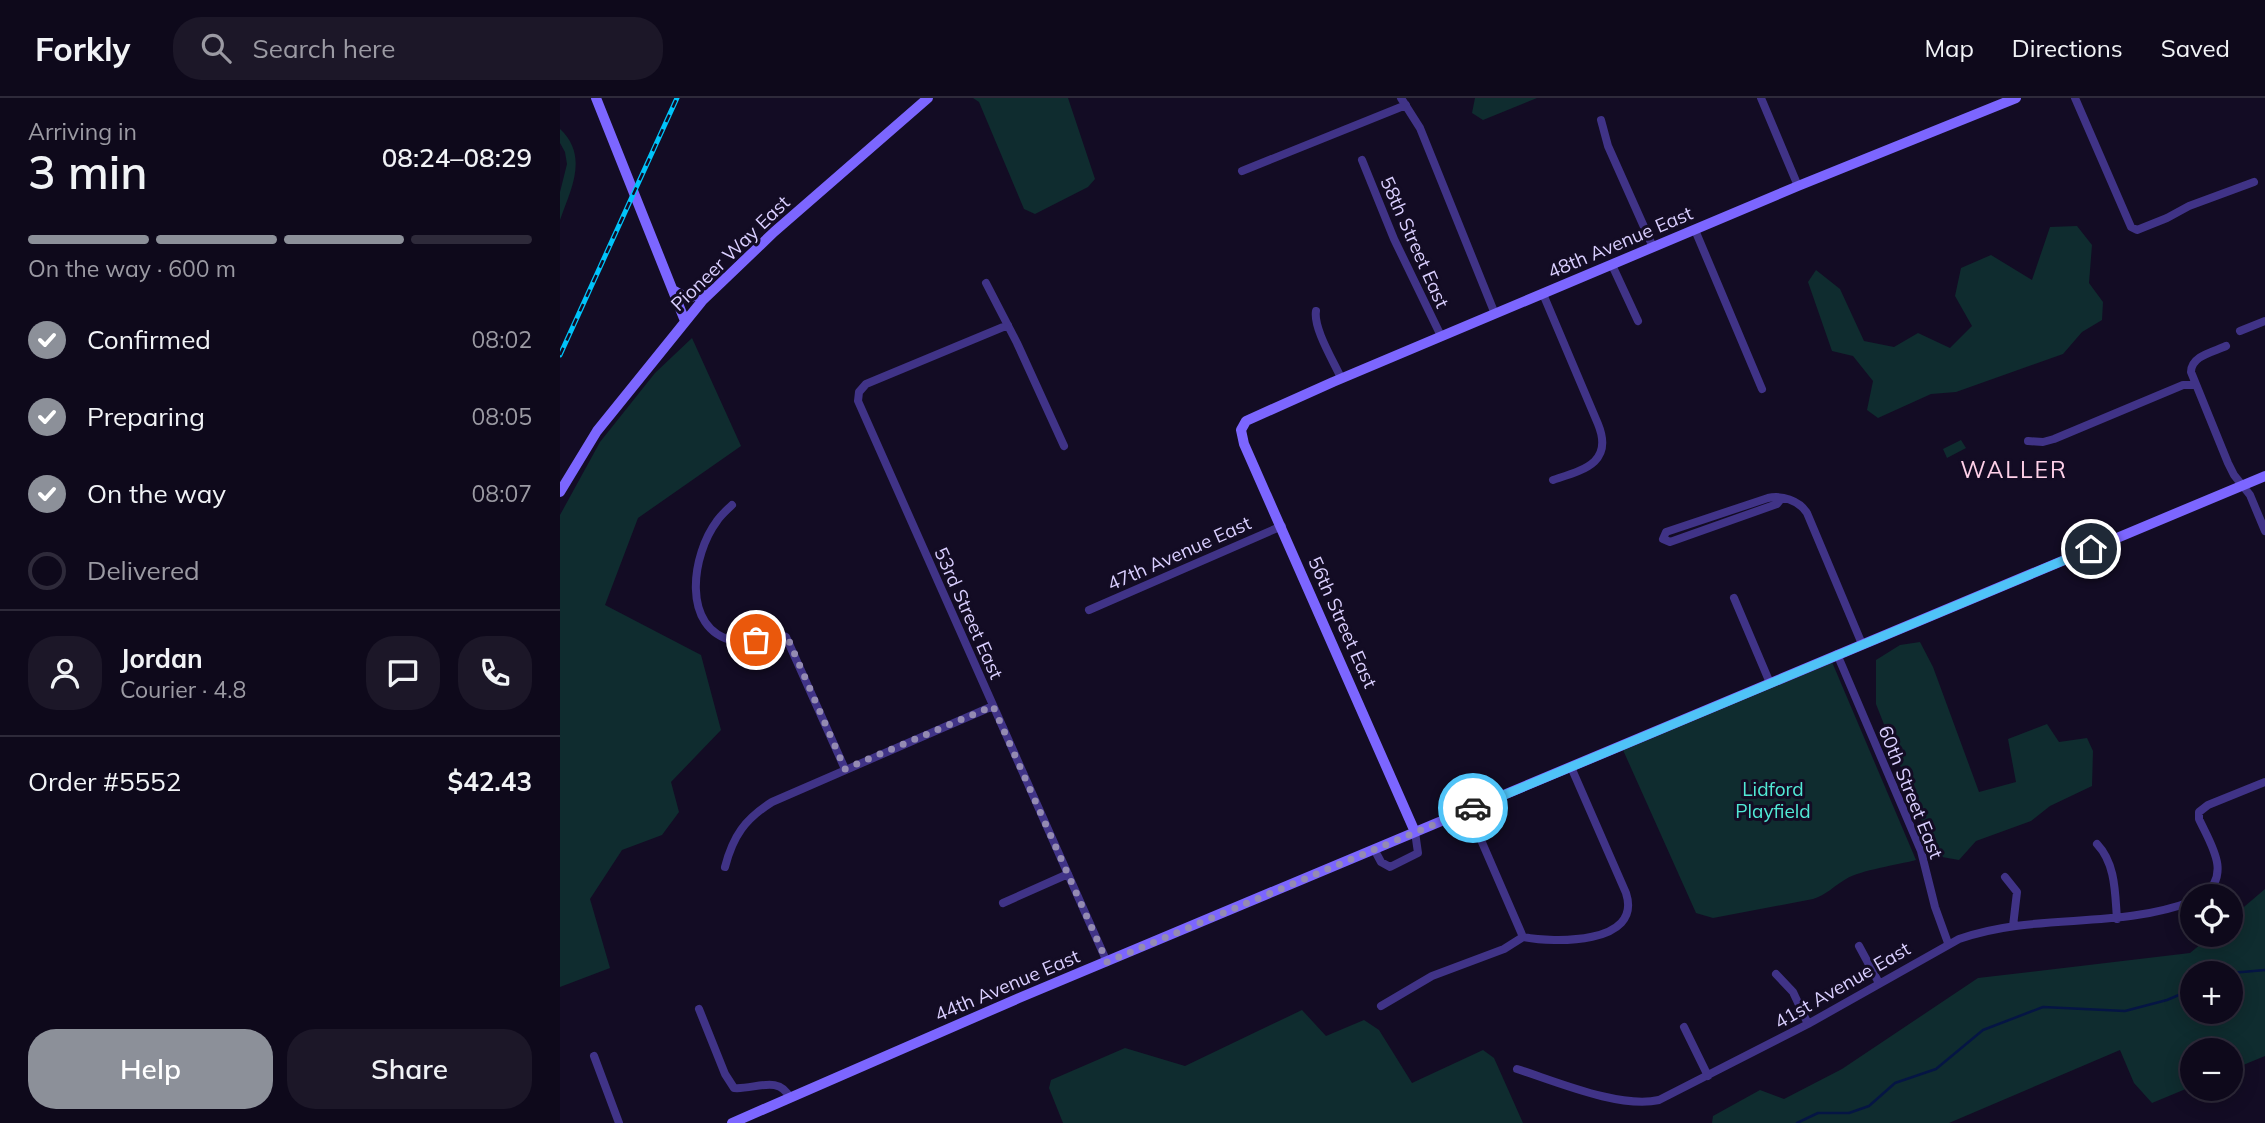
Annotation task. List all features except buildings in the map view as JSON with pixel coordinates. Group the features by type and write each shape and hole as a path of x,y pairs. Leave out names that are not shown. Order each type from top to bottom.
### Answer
{"street":[{"path":"596,98 685,321"},
{"name":"Pioneer Way East","path":"560,492 597,431 714,289 774,232 928,98"},
{"path":"1761,98 1798,186"},
{"name":"48th Avenue East","path":"1242,426 1251,417 1441,336 2016,98"},
{"path":"2075,98 2131,227 2137,230 2189,206 2254,182"},
{"path":"1242,172 1404,102 1420,128 1495,314"},
{"path":"1601,120 1608,146 1653,247"},
{"name":"58th Street East","path":"1362,160 1394,239 1441,336"},
{"path":"1695,230 1762,389"},
{"path":"1612,265 1639,321"},
{"path":"986,283 1064,446"},
{"path":"671,288 681,296 690,298 714,289"},
{"path":"1543,294 1603,441 1601,451 1590,466 1553,480"},
{"path":"1316,311 1318,326 1341,379"},
{"path":"2239,331 2265,321"},
{"name":"53rd Street East","path":"1008,325 866,384 859,392 858,401 1107,962"},
{"path":"2226,346 2192,362 2190,369 2194,385 2234,475 2243,485 2265,531"},
{"path":"2028,441 2043,442 2054,439 2180,386 2194,385"},
{"name":"56th Street East","path":"1242,426 1241,435 1415,832"},
{"name":"44th Avenue East","path":"732,1123 1374,849 2265,476"},
{"path":"1781,499 1777,504 1670,542 1663,539 1666,532 1759,500 1778,496 1798,503 1807,513 1862,644"},
{"path":"732,505 716,521 701,555 695,589 699,610 713,631 730,640 748,642 774,633 786,637 845,769"},
{"name":"47th Avenue East","path":"1089,610 1282,526"},
{"path":"1734,598 1770,683"},
{"name":"60th Street East","path":"1837,654 1921,851 1935,907 1948,943"},
{"path":"725,867 733,840 746,823 764,807 993,706"},
{"path":"1381,1006 1432,976 1504,949 1523,937 1548,941 1585,939 1617,925 1627,914 1629,904 1626,893 1571,766"},
{"path":"2215,884 2220,868 2199,819 2199,812 2208,805 2265,782"},
{"path":"1468,810 1523,937"},
{"path":"1374,849 1381,862 1390,867 1418,853 1415,832"},
{"path":"2097,844 2112,871 2117,919"},
{"path":"1003,903 1068,874"},
{"path":"2005,877 2017,892 2013,926"},
{"name":"41st Avenue East","path":"1517,1069 1591,1093 1639,1104 1659,1100 1808,1024 1948,943 1976,933 2013,926 2117,919 2180,905"},
{"path":"1859,946 1879,984"},
{"path":"1776,974 1793,992 1808,1024"},
{"path":"699,1009 725,1074 734,1088 778,1085 787,1091 790,1098"},
{"path":"1684,1027 1708,1076"},
{"path":"594,1056 619,1123"}],"green space":[{"path":"973,98 1068,98 1095,179 1088,187 1035,214 1024,209 979,102"},
{"path":"1475,98 1537,98 1483,120 1472,113"},
{"path":"560,129 569,139 576,161 572,185 560,220 560,192 567,164 560,143"},
{"path":"2077,226 2092,245 2089,283 2103,302 2102,320 2082,332 2063,354 1956,392 1931,394 1878,418 1867,410 1873,381 1853,356 1832,351 1808,282 1816,270 1840,289 1864,341 1894,347 1918,333 1950,348 1972,326 1955,296 1961,268 1991,255 2032,280 2050,227"},
{"path":"692,338 741,446 638,518 605,605 701,655 721,730 671,782 679,812 662,835 622,850 590,899 610,968 560,987 560,515 600,442 655,373"},
{"path":"1961,440 1966,448 1947,458 1943,449"},
{"path":"1920,642 1933,667 1979,792 2016,782 2008,739 2047,724 2059,742 2087,738 2093,751 2092,786 2050,806 2031,821 1976,841 1959,860 1942,857 1934,852 1876,704 1876,660 1900,645"},
{"name":"Lidford Playfield","path":"1832,662 1916,860 1853,876 1813,899 1713,918 1696,913 1623,750"},
{"path":"2265,889 2265,1056 2243,1065 2243,1038 2180,1038 2180,1091 2152,1103 2134,1083 2120,1050 1949,1123 1712,1123 1713,1116 1760,1090 1784,1099 1842,1069 1978,978 2190,953 2197,947 2243,947 2243,908"},
{"path":"1302,1010 1326,1036 1364,1020 1379,1030 1412,1083 1483,1050 1494,1058 1523,1123 1063,1123 1049,1088 1051,1080 1125,1048 1185,1066"}],"waterway":[{"path":"2243,972 2265,970"},
{"path":"1797,1123 1818,1113 1849,1113 1869,1106 1895,1083 1936,1069 1983,1030 2043,1007 2125,1011 2180,994"}],"railway":[{"path":"560,355 677,98"}],"way so far":[{"path":"756,640 774,633 782,634 789,641 845,769 993,706 1107,962 1473,808"}],"district":[{"name":"WALLER","path":"2014,470"}],"route":[{"path":"1473,808 2091,549"}]}
